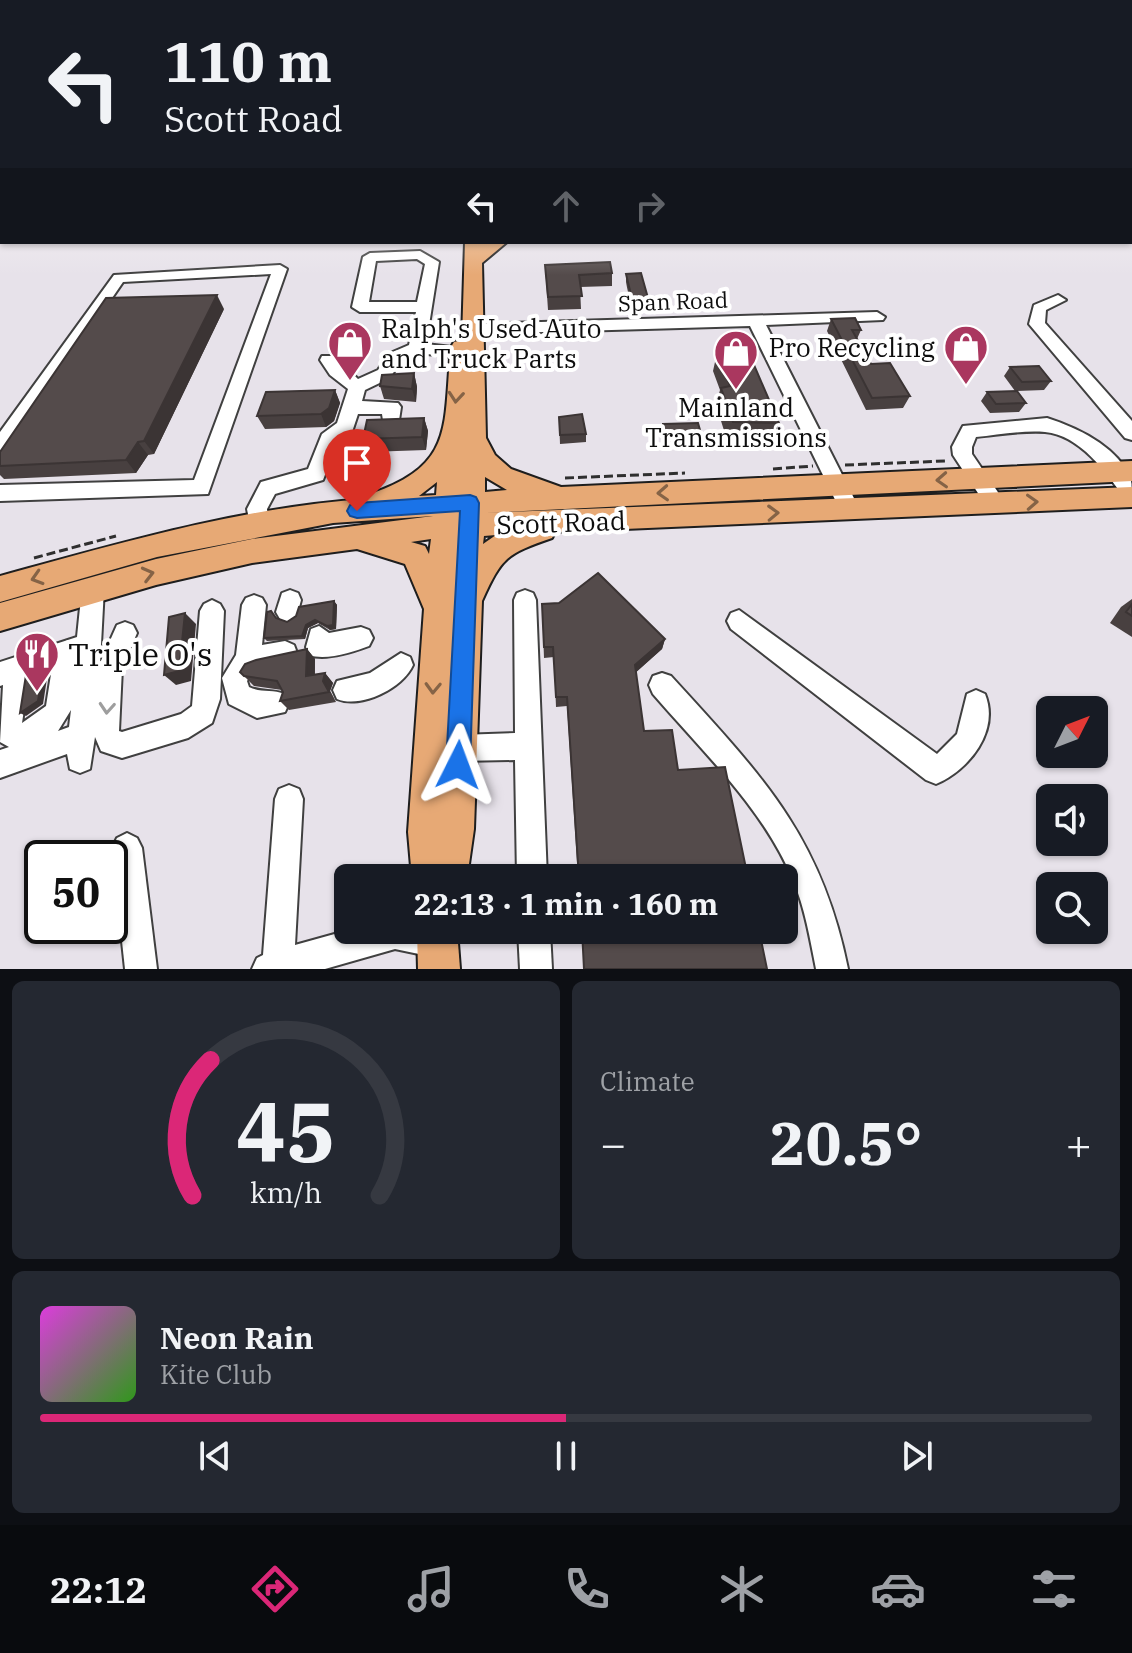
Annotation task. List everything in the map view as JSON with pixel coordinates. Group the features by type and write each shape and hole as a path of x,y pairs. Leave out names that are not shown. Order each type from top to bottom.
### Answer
{"main road":[{"path":"430,864 427,832 452,611 463,439 476,353 471,329 474,252 494,244"},
{"path":"471,329 460,353 463,439 496,474 533,488 578,499"},
{"path":"334,525 398,497 441,466 463,439"},
{"name":"Scott Road","path":"0,589 144,549 258,524 334,525 836,475 979,478 1124,471"},
{"name":"Scott Road","path":"578,499 850,510 1132,495"},
{"path":"452,611 493,551 578,499"},
{"path":"334,525 415,555 452,611 459,748 455,829 449,864"},
{"name":"Scott Road","path":"0,617 93,588 252,551 334,525"}],"street":[{"path":"417,348 432,262 420,255 370,257 360,307 424,307"},
{"path":"0,446 119,278 280,269 201,488 0,493"},
{"path":"1058,300 1039,308 1037,324 1132,433"},
{"name":"Span Road","path":"471,329 877,317"},
{"path":"756,321 836,475 850,510"},
{"path":"258,524 257,509 268,488 316,475 329,439 345,427 357,387 384,374 394,358 417,348 460,353"},
{"path":"328,360 336,371 357,387"},
{"path":"351,408 392,407 391,422"},
{"path":"996,504 962,451 970,431 1047,425 1095,447 1124,471 1132,495"},
{"path":"8,671 8,732 19,738 52,723 59,713 93,588"},
{"path":"525,600 532,864"},
{"path":"254,605 248,659 234,678 238,695 257,705 276,703"},
{"path":"125,633 110,668 106,732 114,745 188,725 203,714 207,699 212,611"},
{"path":"739,621 936,770 960,755 973,733 976,703"},
{"path":"248,659 286,648 361,638"},
{"path":"8,671 78,648"},
{"path":"0,764 81,748 78,648"},
{"path":"346,690 375,684 401,665"},
{"path":"0,710 8,671"},
{"path":"662,685 756,794 797,854 824,929 832,969"},
{"path":"459,748 528,746"},
{"path":"289,799 273,968 357,944"},
{"path":"128,857 141,969"},
{"path":"535,944 536,969"}],"path":[{"path":"836,475 954,461"},
{"path":"783,468 810,466"},
{"path":"578,499 677,473"}],"shaded area":[{"path":"0,244 1132,244 1132,969 0,969"}],"building":[{"path":"610,262 612,273 579,275 582,296 548,297 545,265"},
{"path":"641,273 648,298 632,299 626,274"},
{"path":"217,295 144,441 138,442 126,460 0,466 0,452 106,298"},
{"path":"855,318 861,330 852,330 871,364 890,363 910,396 872,398 831,319"},
{"path":"728,352 734,364 754,365 779,423 733,422 721,388 730,386 717,353"},
{"path":"1039,366 1051,381 1022,382 1010,367"},
{"path":"414,373 412,389 380,386 382,375"},
{"path":"335,390 329,408 321,414 257,416 266,392"},
{"path":"1017,391 1026,403 996,404 987,392"},
{"path":"582,414 586,434 560,435 559,417"},
{"path":"424,418 422,437 363,439 367,420"},
{"path":"698,423 702,437 664,441 663,424"},
{"path":"598,573 665,639 635,665 644,731 672,730 678,770 725,767 745,864 578,864 567,697 556,697 553,647 544,647 542,604 559,603"},
{"path":"334,601 333,625 327,626 315,620 306,625 302,636 264,638 267,612 271,611 276,618 287,622 296,616 299,607"},
{"path":"185,613 179,671 164,675 169,617"},
{"path":"307,649 306,676 325,673 323,681 329,692 280,701 283,692 277,681 244,676 240,672 245,664 256,660"},
{"path":"43,669 38,701 20,713 26,675"},
{"path":"583,944 762,944 767,969 584,969"}],"place":[{"name":"Ralph's Used Auto and Truck Parts","path":"350,382"},
{"name":"Pro Recycling","path":"966,386"},
{"name":"Mainland Transmissions","path":"736,391"},
{"name":"Triple O's","path":"37,693"}],"route":[{"path":"357,511 470,503 458,765"}]}
